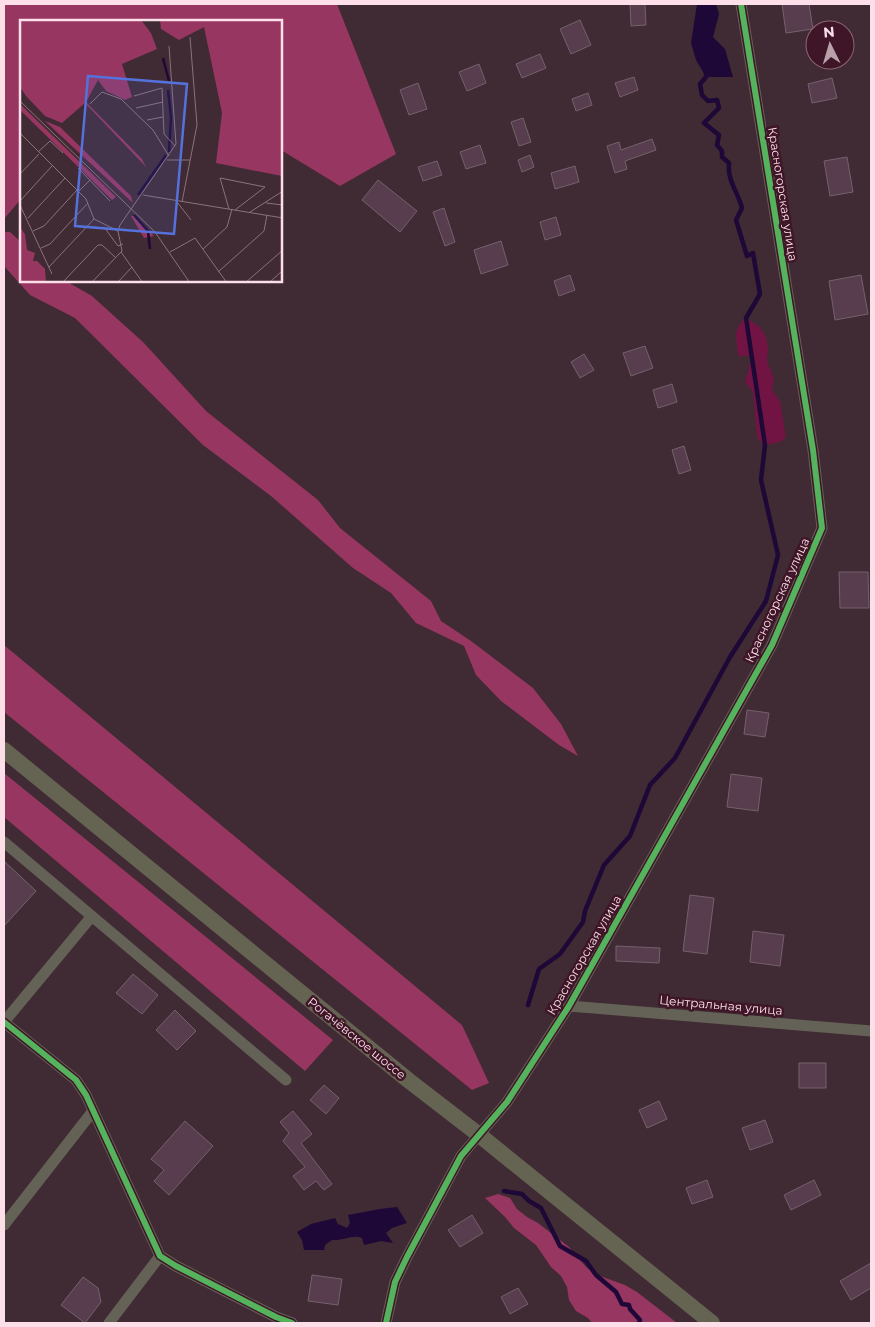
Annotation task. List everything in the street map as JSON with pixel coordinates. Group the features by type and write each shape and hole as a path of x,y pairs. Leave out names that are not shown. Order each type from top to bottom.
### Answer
{"main road":[{"name":"Рогачёвское шоссе","path":"4,750 401,1074 712,1323"}],"street":[{"name":"Красногорская улица","path":"386,1323 395,1282 461,1156 507,1102 569,1006 772,645 822,528 813,450 741,4"},
{"path":"4,842 286,1080"},
{"path":"92,916 4,1022 76,1080 86,1095 160,1256 276,1317 292,1323"},
{"name":"Центральная улица","path":"569,1006 871,1031"},
{"path":"4,1226 93,1111"},
{"path":"109,1323 160,1256"}],"shaded area":[{"path":"4,4 337,4 396,154 340,186 282,151 282,20 20,20 20,200 4,219"},
{"path":"697,4 716,4 719,14 713,37 725,49 733,77 706,77 696,60 691,43"},
{"path":"4,232 10,232 20,241 20,282 68,282 92,296 144,343 206,411 318,500 340,528 431,601 441,621 533,688 561,724 578,756 559,745 501,701 476,675 464,646 416,623 391,593 353,568 271,496 203,445 75,318 30,295 4,266"},
{"path":"746,318 760,327 766,337 767,361 774,379 772,390 780,401 786,437 780,442 765,445 757,438 753,392 745,382 752,356 738,356 736,340 738,327"},
{"path":"4,645 462,1025 489,1083 472,1090 4,712"},
{"path":"4,773 333,1040 305,1071 4,817"},
{"path":"498,1194 510,1198 517,1209 569,1247 586,1267 600,1276 625,1285 637,1292 677,1323 592,1323 588,1318 576,1311 569,1300 567,1287 561,1276 551,1267 536,1245 514,1228 485,1198"},
{"path":"397,1207 407,1223 392,1228 386,1233 393,1243 381,1241 364,1245 362,1238 355,1237 332,1240 325,1245 324,1250 304,1250 302,1240 297,1232 311,1224 335,1218 338,1224 347,1228 350,1223 348,1215"}],"building":[{"path":"630,4 645,4 646,25 631,26"},
{"path":"782,4 809,4 812,20 805,20 805,30 786,33"},
{"path":"580,20 591,45 571,54 560,29"},
{"path":"540,54 546,68 522,78 516,64"},
{"path":"479,64 486,83 467,91 459,72"},
{"path":"634,77 638,90 620,97 615,83"},
{"path":"832,78 837,98 812,103 808,84"},
{"path":"418,83 427,109 409,115 400,90"},
{"path":"588,93 592,105 576,111 572,99"},
{"path":"523,118 531,142 519,146 511,122"},
{"path":"652,139 656,150 625,161 627,169 615,173 607,146 619,142 621,150"},
{"path":"480,145 486,163 466,169 460,152"},
{"path":"530,155 534,167 522,172 518,160"},
{"path":"847,157 853,192 830,196 824,161"},
{"path":"437,161 442,175 423,181 418,167"},
{"path":"575,166 579,182 555,189 551,173"},
{"path":"378,180 417,211 400,232 362,200"},
{"path":"444,208 455,242 445,246 433,212"},
{"path":"556,217 561,235 545,240 540,222"},
{"path":"501,241 508,265 481,274 474,250"},
{"path":"570,275 575,290 559,296 554,281"},
{"path":"861,275 868,314 835,320 829,281"},
{"path":"645,346 653,368 631,376 623,353"},
{"path":"584,354 594,370 580,378 571,362"},
{"path":"672,384 677,402 658,408 653,390"},
{"path":"684,446 691,470 679,474 672,450"},
{"path":"839,572 868,572 869,608 840,608"},
{"path":"747,710 769,713 765,737 744,734"},
{"path":"731,774 762,778 758,811 727,807"},
{"path":"4,861 36,891 4,926"},
{"path":"690,895 714,898 707,954 683,951"},
{"path":"753,931 784,935 780,966 750,962"},
{"path":"616,946 660,948 659,963 616,961"},
{"path":"133,974 158,995 142,1014 116,993"},
{"path":"175,1010 196,1031 177,1050 156,1030"},
{"path":"799,1063 826,1063 826,1088 799,1088"},
{"path":"324,1085 339,1098 326,1114 310,1100"},
{"path":"659,1101 667,1119 647,1128 639,1110"},
{"path":"293,1111 312,1134 301,1143 332,1184 324,1190 316,1181 304,1190 293,1176 305,1167 283,1141 289,1133 280,1122"},
{"path":"765,1120 773,1142 750,1150 742,1128"},
{"path":"185,1121 213,1146 169,1195 154,1181 164,1170 151,1159"},
{"path":"707,1180 713,1197 692,1204 686,1188"},
{"path":"814,1180 821,1195 791,1210 784,1195"},
{"path":"472,1215 483,1233 460,1247 448,1230"},
{"path":"871,1263 871,1288 851,1300 840,1281"},
{"path":"312,1275 342,1279 338,1305 308,1301"},
{"path":"83,1277 98,1288 101,1302 85,1323 61,1305"},
{"path":"518,1288 528,1304 510,1314 501,1297"}],"waterway":[{"path":"528,1005 539,969 560,954 583,922 585,911 604,865 630,836 650,785 675,758 730,657 766,601 778,555 761,480 765,445 746,318 760,294 753,253 747,256 736,220 742,208 731,181 729,163 722,157 722,151 717,145 719,135 704,123 719,108 717,100 708,101 702,95 700,84 706,77 706,73"},
{"path":"504,1191 522,1194 541,1208 560,1246 586,1261 596,1275 616,1292 622,1304 629,1305 630,1309 640,1320 639,1323"}],"cycle path":[{"path":"386,1323 395,1282 461,1156 507,1102 569,1006 772,645 822,528 813,450 741,4"},
{"path":"4,1022 76,1080 86,1095 160,1256 276,1317 292,1323"}]}
